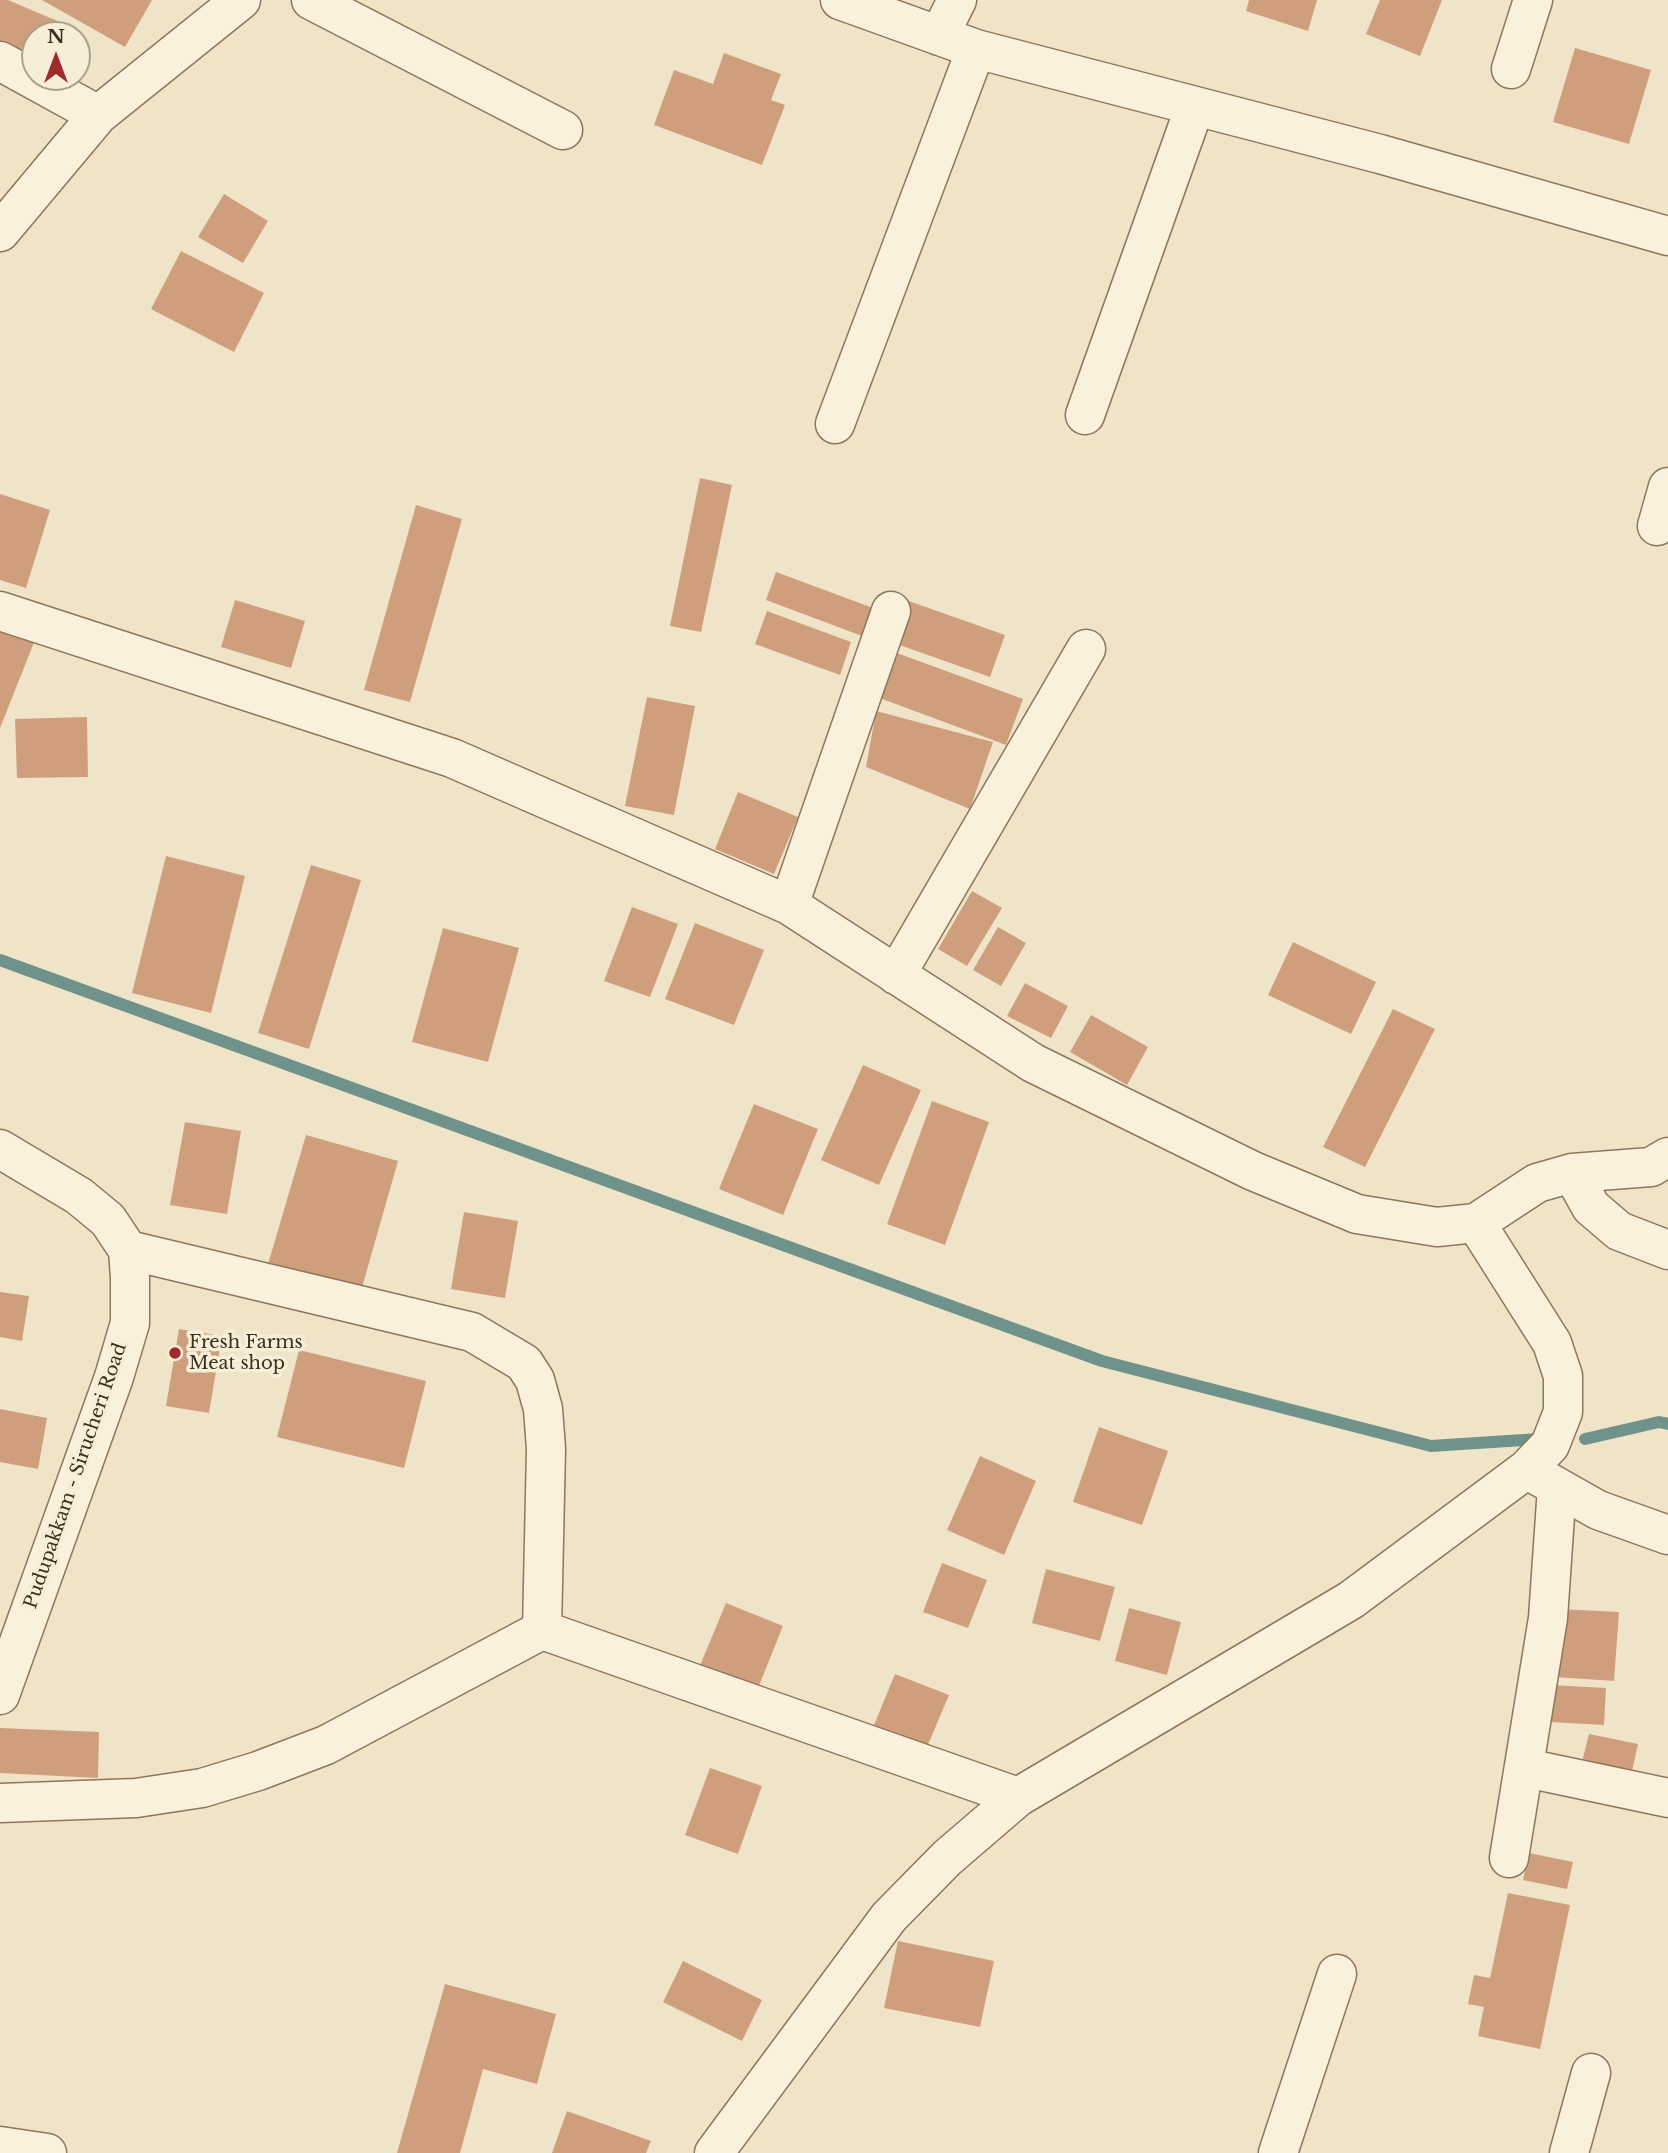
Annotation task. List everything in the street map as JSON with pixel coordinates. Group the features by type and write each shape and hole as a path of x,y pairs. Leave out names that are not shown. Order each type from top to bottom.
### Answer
{"street":[{"path":"0,232 98,114 242,0"},
{"path":"312,0 563,130"},
{"path":"840,0 976,49 1380,154 1668,236"},
{"path":"939,36 957,0"},
{"path":"1511,69 1533,0"},
{"path":"835,424 976,49"},
{"path":"0,61 98,114"},
{"path":"1085,415 1195,106"},
{"path":"1657,526 1668,487"},
{"path":"0,611 452,758 789,905 1033,1063 1253,1171 1357,1214 1437,1227 1476,1223 1537,1183 1572,1173 1651,1167 1668,1157"},
{"path":"789,905 891,611"},
{"path":"896,975 1086,649"},
{"path":"0,1149 79,1196 108,1220 128,1250 472,1332 524,1363 535,1380 543,1409 546,1449 542,1630"},
{"path":"1572,1173 1591,1207 1619,1231 1668,1250"},
{"path":"1476,1223 1552,1343 1563,1376 1563,1412 1550,1445 1542,1478 1548,1618 1526,1768 1509,1858"},
{"name":"Pudupakkam - Sirucheri Road","path":"0,1695 114,1377 130,1322 128,1250"},
{"path":"1542,1478 1598,1510 1668,1535"},
{"path":"713,2153 889,1917 947,1858 1018,1797 1351,1600 1542,1478"},
{"path":"0,1803 136,1798 202,1788 247,1774 326,1745 542,1630 1018,1797"},
{"path":"1526,1768 1668,1798"},
{"path":"1278,2153 1337,1974"},
{"path":"1569,2153 1591,2073"},
{"path":"0,2146 47,2153"}],"building":[{"path":"0,0 8,0 58,21 21,21 21,51 0,43"},
{"path":"42,0 152,0 125,47 91,28 91,21 79,21"},
{"path":"1249,0 1317,0 1308,31 1246,11"},
{"path":"1380,0 1442,0 1420,56 1366,34"},
{"path":"1575,48 1651,70 1629,144 1553,122"},
{"path":"724,53 781,74 771,100 785,105 762,165 654,125 674,70 713,84"},
{"path":"224,194 268,221 243,263 198,237"},
{"path":"181,251 264,293 234,352 151,309"},
{"path":"700,478 732,485 701,632 670,626"},
{"path":"0,494 50,510 26,588 0,580"},
{"path":"416,505 462,519 410,702 364,690"},
{"path":"776,572 873,608 862,636 766,600"},
{"path":"235,600 305,621 291,668 221,647"},
{"path":"906,600 1005,635 990,677 891,642"},
{"path":"767,611 851,642 840,675 755,644"},
{"path":"0,626 35,640 0,728"},
{"path":"894,652 1023,699 1006,745 877,697"},
{"path":"647,697 695,706 674,815 625,806"},
{"path":"876,711 993,742 970,809 866,767"},
{"path":"87,717 88,777 17,778 15,719"},
{"path":"738,792 798,817 774,874 715,849"},
{"path":"166,856 245,876 211,1013 132,993"},
{"path":"311,865 361,880 309,1049 258,1033"},
{"path":"972,891 1002,908 967,966 938,949"},
{"path":"632,907 678,924 650,997 604,981"},
{"path":"695,923 764,950 734,1025 665,999"},
{"path":"998,927 1026,943 1001,986 973,970"},
{"path":"443,928 519,948 488,1062 412,1042"},
{"path":"1293,942 1376,982 1351,1034 1268,995"},
{"path":"1025,983 1068,1006 1051,1038 1007,1016"},
{"path":"1393,1009 1435,1029 1365,1167 1323,1147"},
{"path":"1091,1015 1148,1047 1127,1085 1070,1052"},
{"path":"863,1065 921,1090 879,1185 821,1160"},
{"path":"932,1101 989,1122 945,1245 887,1224"},
{"path":"754,1104 818,1129 783,1215 719,1189"},
{"path":"185,1122 241,1131 227,1214 170,1205"},
{"path":"306,1135 398,1161 359,1298 266,1271"},
{"path":"464,1212 518,1221 505,1298 451,1289"},
{"path":"0,1292 29,1296 22,1341 0,1337"},
{"path":"179,1329 222,1336 209,1413 166,1406"},
{"path":"299,1350 426,1381 404,1468 277,1437"},
{"path":"0,1409 47,1418 38,1469 0,1462"},
{"path":"1099,1427 1168,1451 1142,1525 1073,1502"},
{"path":"980,1456 1036,1481 1004,1555 947,1530"},
{"path":"942,1563 987,1580 968,1628 923,1612"},
{"path":"1046,1569 1115,1587 1100,1641 1032,1623"},
{"path":"726,1603 783,1626 754,1698 696,1675"},
{"path":"1129,1608 1181,1622 1167,1675 1115,1661"},
{"path":"1559,1609 1619,1612 1614,1681 1555,1677"},
{"path":"895,1674 949,1695 927,1747 874,1725"},
{"path":"1551,1685 1606,1688 1604,1725 1549,1722"},
{"path":"0,1728 99,1732 98,1778 0,1773"},
{"path":"1589,1734 1638,1744 1629,1785 1579,1774"},
{"path":"710,1768 762,1786 738,1854 685,1835"},
{"path":"1529,1853 1573,1862 1567,1889 1523,1880"},
{"path":"1508,1893 1570,1905 1540,2049 1478,2036 1484,2007 1468,2004 1474,1975 1490,1978"},
{"path":"898,1941 994,1961 980,2027 884,2008"},
{"path":"683,1961 762,2000 742,2041 663,2002"},
{"path":"445,1984 556,2014 537,2084 483,2069 460,2153 397,2153"},
{"path":"567,2111 651,2141 646,2153 552,2153"}],"waterway":[{"path":"0,960 1102,1361 1431,1446 1539,1439"},
{"path":"1585,1439 1659,1422 1668,1424"}],"place":[{"name":"Fresh Farms Meat shop","path":"175,1353"}]}
